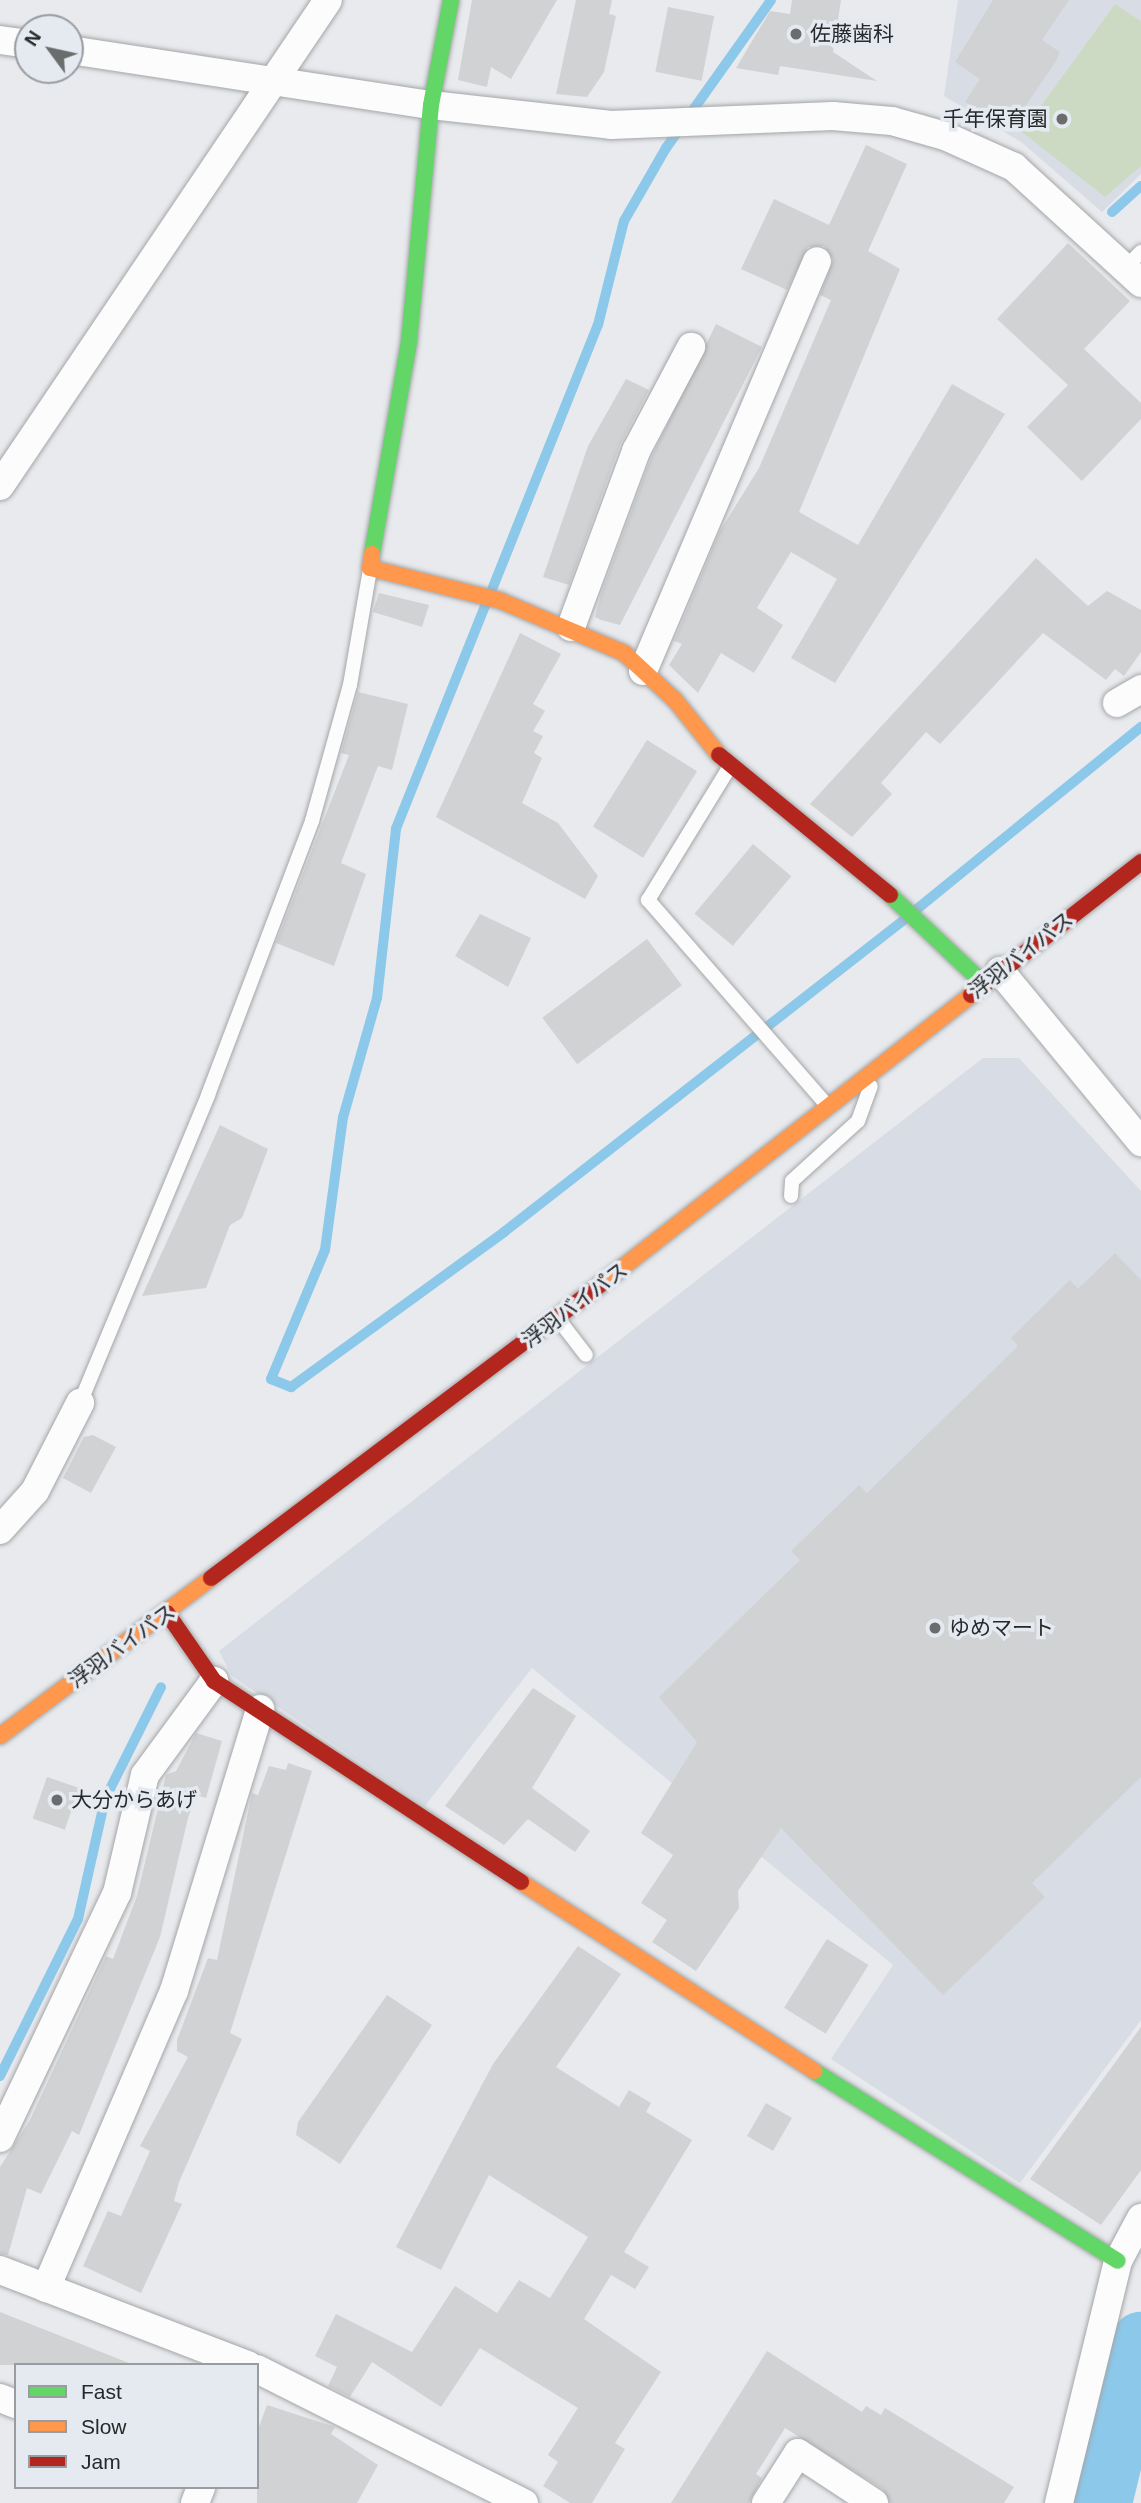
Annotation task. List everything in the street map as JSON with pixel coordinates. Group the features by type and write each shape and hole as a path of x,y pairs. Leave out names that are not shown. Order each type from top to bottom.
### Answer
{"main road":[{"path":"451,0 431,105 409,342 370,568 481,594 571,627 624,653 729,767 895,899 931,931 992,977"},
{"name":"浮羽バイパス","path":"0,1736 558,1318 1141,862"},
{"path":"167,1613 214,1681 694,1996 1118,2261"}],"street":[{"path":"0,486 328,0"},
{"path":"84,52 431,105 611,125 833,116 892,121 945,136 1014,167 1136,268"},
{"path":"643,671 817,261"},
{"path":"571,627 636,451 691,347"},
{"path":"992,977 1141,1142"},
{"path":"0,1530 35,1491 80,1402"},
{"path":"0,2138 117,1893 145,1775 214,1681"},
{"path":"47,2287 174,1991 260,1709"},
{"path":"1059,2503 1118,2261 1141,2218"},
{"path":"0,2270 243,2363"},
{"path":"259,2370 524,2503"},
{"path":"766,2503 798,2453 874,2503"}],"lane":[{"path":"80,1402 312,821 350,685 370,568"},
{"path":"729,767 648,900 829,1107"},
{"path":"791,1196 792,1181 858,1121 877,1069"},
{"path":"558,1318 586,1355"}],"shaded area":[{"name":"千年保育園","path":"958,0 1141,0 1141,174 1102,212 1021,142 944,96"},
{"path":"983,1058 1019,1058 1141,1191 1141,2020 1020,2183 831,2059 893,1965 532,1668 425,1806 232,1676 219,1651"}],"green space":[{"path":"1115,4 1141,21 1141,166 1105,197 1022,132"}],"building":[{"path":"472,0 557,0 511,79 491,67 487,87 458,80"},
{"path":"576,0 612,0 609,14 616,16 604,72 587,97 556,94"},
{"name":"佐藤歯科","path":"792,0 841,0 833,52 877,81 780,66 778,75 736,68 770,11 790,14"},
{"path":"993,0 1069,0 1042,40 1060,52 1056,61 1014,123 1002,116 997,123 965,102 980,79 955,62"},
{"path":"668,7 714,16 702,81 655,72"},
{"path":"866,145 907,164 868,251 900,269 799,512 858,545 952,384 1005,414 835,683 791,658 837,579 791,552 757,608 783,625 754,673 721,653 698,693 669,665 682,644 674,641 720,531 759,468 831,300 820,295 833,260 824,246 808,247 787,290 741,269 774,199 829,225"},
{"path":"1068,243 1130,301 1084,349 1141,403 1141,419 1082,481 1027,427 1068,385 997,319"},
{"path":"716,324 762,347 620,625 601,620 595,617 601,594 651,458"},
{"path":"626,379 649,390 620,445 569,585 543,577 588,446"},
{"path":"1036,558 1088,606 1107,591 1141,610 1141,652 1124,676 1115,669 1106,680 1043,633 940,744 926,732 881,783 892,794 852,837 810,804"},
{"path":"379,593 429,605 422,627 373,612"},
{"path":"520,633 561,654 533,704 545,711 533,731 543,736 534,753 542,758 522,803 558,823 598,876 585,899 436,817"},
{"path":"358,692 408,704 392,770 378,766 341,863 366,874 334,966 276,943 349,755 341,753"},
{"path":"647,740 697,771 643,858 593,827"},
{"path":"753,844 791,876 733,946 695,914"},
{"path":"480,914 531,938 508,987 455,956"},
{"path":"647,939 682,985 577,1064 542,1018"},
{"path":"220,1125 268,1149 242,1218 230,1225 206,1288 142,1296"},
{"name":"ゆめマート","path":"1115,1253 1141,1280 1141,1777 1032,1883 1045,1897 943,1995 781,1828 738,1891 739,1908 696,1971 652,1942 667,1920 641,1903 673,1855 641,1833 697,1742 659,1697 800,1560 791,1551 859,1485 867,1493 1018,1346 1011,1338 1070,1280 1078,1289"},
{"path":"93,1435 116,1447 91,1493 63,1478 84,1437"},
{"path":"533,1688 576,1716 532,1788 590,1831 575,1852 528,1819 504,1845 445,1806"},
{"path":"196,1733 222,1741 206,1798 196,1795 188,1818 160,1937 79,2135 72,2131 41,2194 27,2188 8,2255 0,2254 0,2167 30,2120 106,1956 113,1959 137,1896 166,1775 176,1771"},
{"path":"288,1763 312,1771 230,2033 242,2039 179,2182 174,2201 182,2204 141,2293 83,2266 108,2211 121,2216 150,2151 140,2146 188,2057 177,2051 177,2040 208,1958 217,1960 252,1793 258,1795 269,1766 286,1770"},
{"name":"大分からあげ","path":"47,1777 79,1788 65,1830 33,1819"},
{"path":"827,1939 869,1965 826,2034 784,2008"},
{"path":"578,1946 621,1974 556,2067 619,2107 629,2090 651,2103 646,2112 692,2140 624,2252 649,2267 635,2289 611,2275 584,2319 661,2372 615,2443 625,2449 592,2503 570,2503 543,2486 558,2462 548,2455 578,2408 480,2348 441,2407 372,2362 350,2397 328,2386 337,2367 315,2356 336,2314 412,2352 455,2286 497,2313 519,2280 550,2298 588,2237 489,2175 441,2270 396,2247 493,2064"},
{"path":"387,1995 432,2025 340,2164 296,2135 298,2122"},
{"path":"1141,2027 1141,2170 1101,2225 1030,2179"},
{"path":"766,2103 792,2118 773,2151 747,2136"},
{"path":"0,2312 129,2363 14,2363 0,2365"},
{"path":"767,2351 862,2412 866,2406 881,2415 885,2408 1014,2487 1004,2503 890,2503 883,2489 785,2428 756,2474 762,2478 749,2503 671,2503"},
{"path":"267,2405 335,2427 331,2434 378,2465 357,2503 257,2503 259,2427"}],"waterway":[{"path":"491,592 598,325 624,221 666,148 771,0"},
{"path":"1112,212 1141,186"},
{"path":"485,606 396,829 377,998 343,1117 325,1250 271,1379 291,1387 504,1232 905,919"},
{"path":"917,909 1141,727"},
{"path":"0,2076 78,1919 105,1799 161,1687"},
{"path":"1102,2503 1141,2342"}],"traffic: fast":[{"path":"372,554 409,342 431,105 451,0"},
{"path":"890,895 984,984"},
{"path":"814,2071 1118,2261"}],"traffic: slow":[{"path":"372,554 370,568 501,601 624,653 675,700 719,755"},
{"path":"600,1285 971,995"},
{"path":"0,1736 211,1578"},
{"path":"521,1882 814,2071"}],"traffic: jam":[{"path":"719,755 890,895"},
{"path":"971,995 1141,862"},
{"path":"211,1578 600,1285"},
{"path":"167,1613 214,1681 521,1882"}],"place":[{"name":"佐藤歯科","path":"796,34"},
{"name":"千年保育園","path":"1062,119"},
{"name":"ゆめマート","path":"935,1628"},
{"name":"大分からあげ","path":"57,1800"}]}
